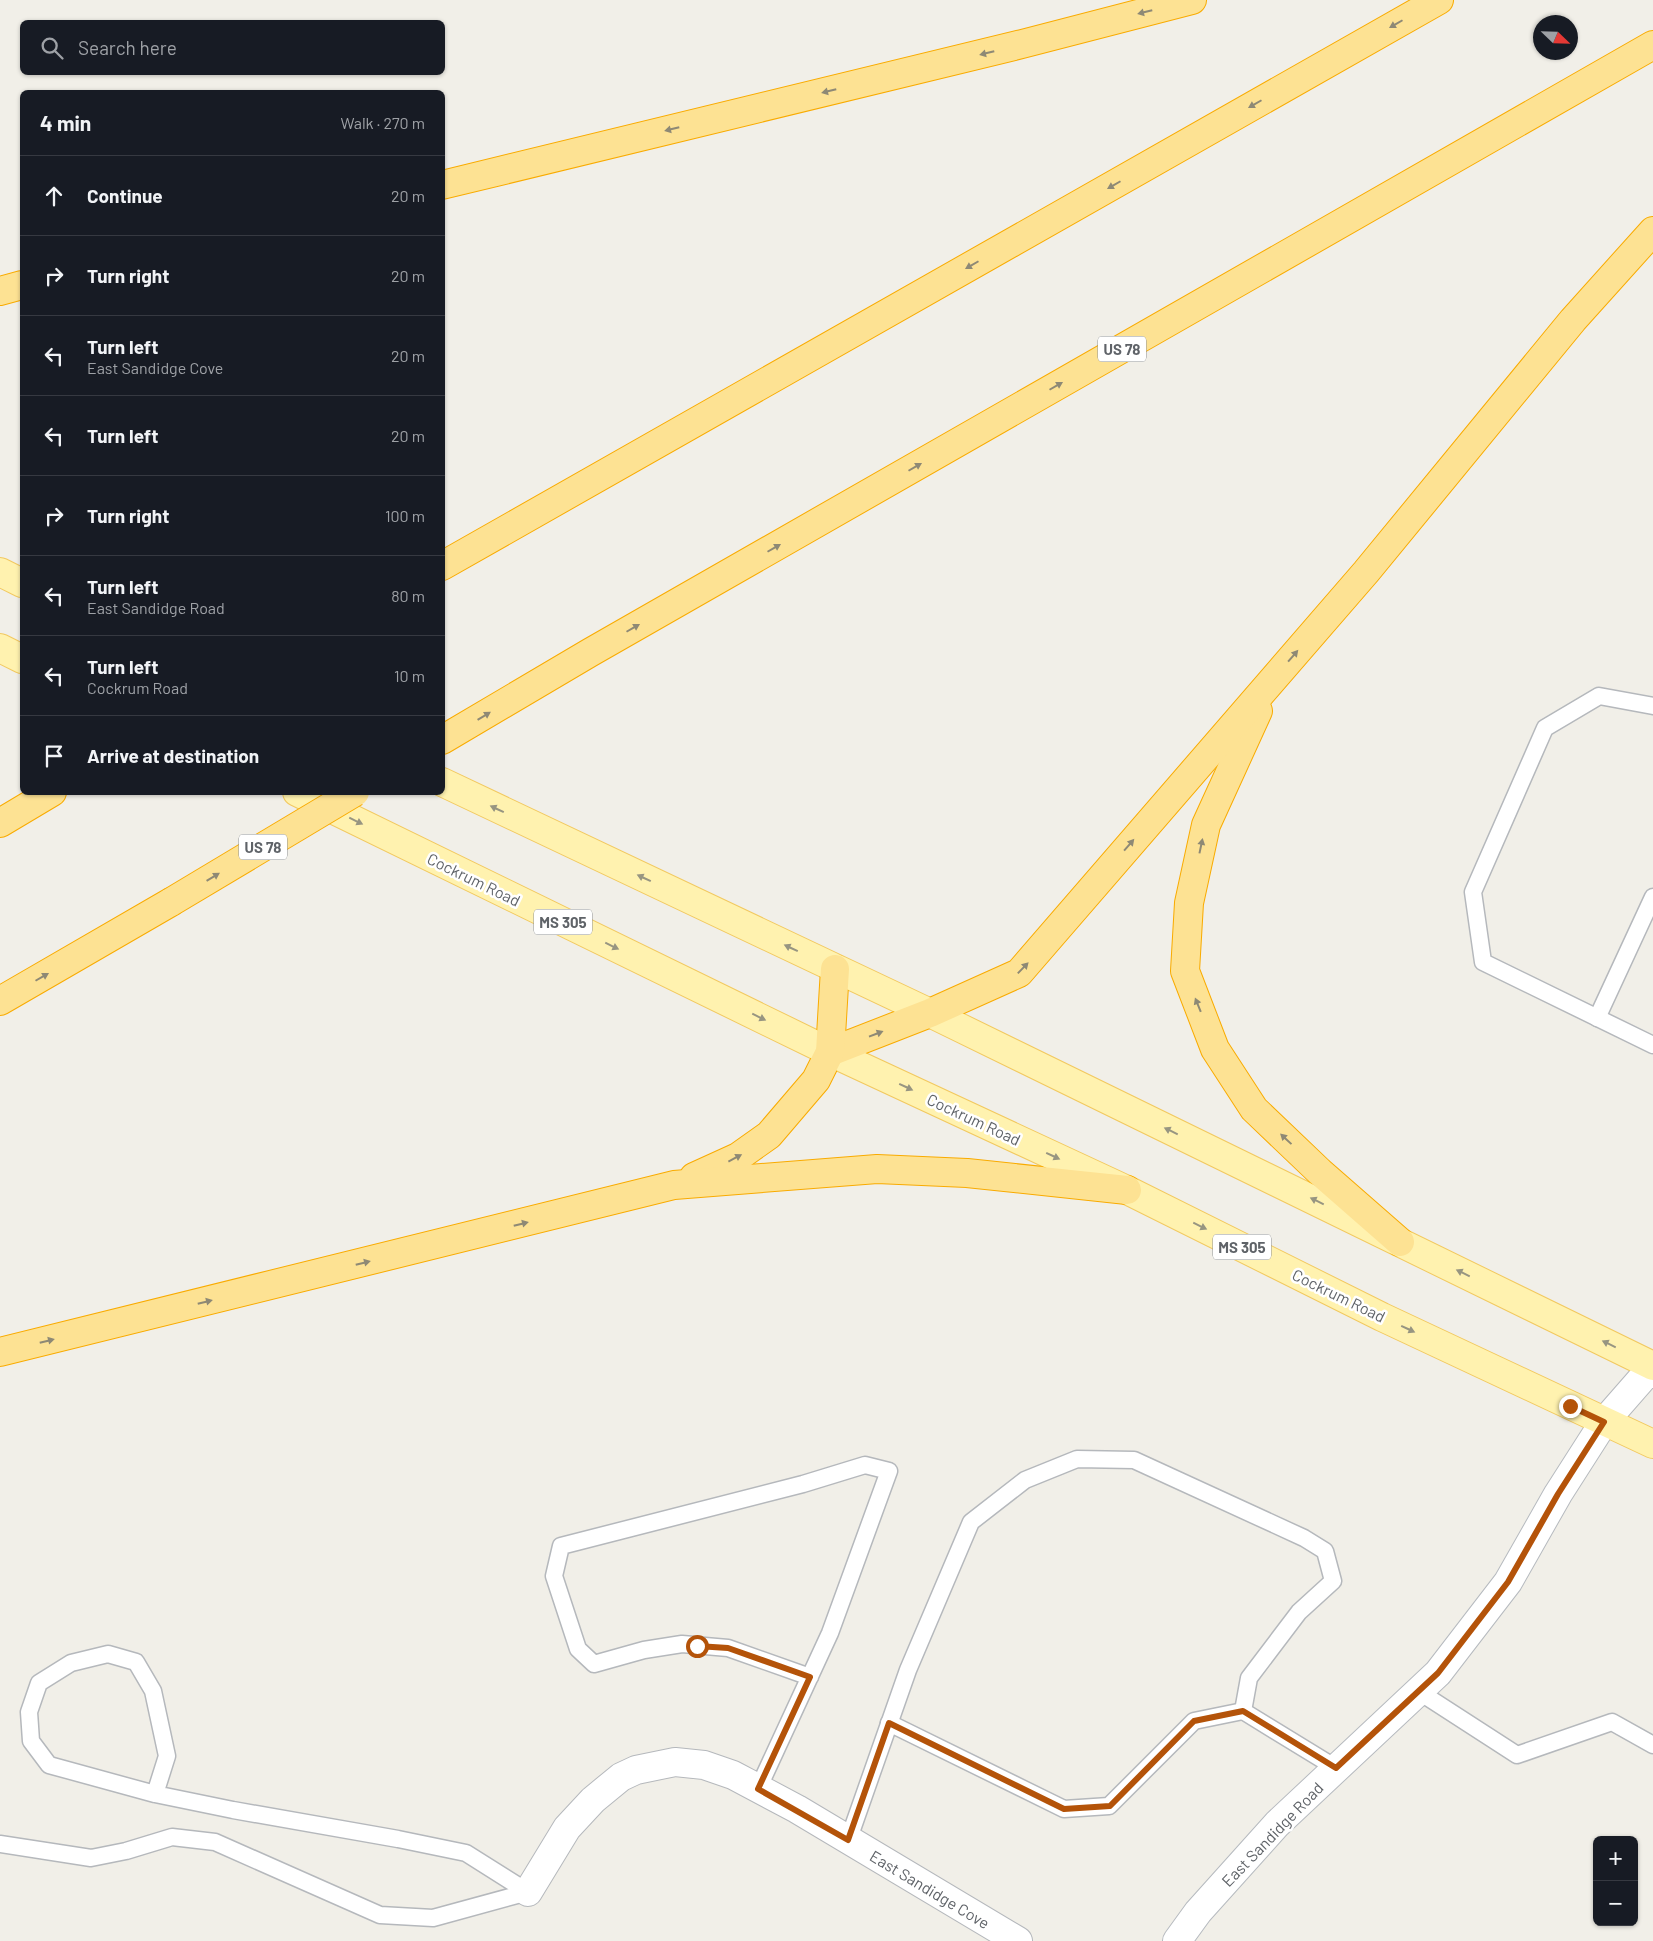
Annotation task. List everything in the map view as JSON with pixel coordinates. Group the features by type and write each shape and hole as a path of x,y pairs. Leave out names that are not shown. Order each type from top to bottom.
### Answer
{"highway":[{"path":"445,184 1013,46 1192,0"},
{"path":"445,564 1439,0"},
{"name":"US 78","path":"445,738 591,652 1653,45"},
{"path":"830,1052 930,1014 1019,973 1366,572 1573,320 1653,231"},
{"path":"0,291 20,286"},
{"path":"1271,682 1206,825 1189,903 1185,972 1215,1049 1254,1109 1320,1172 1400,1242"},
{"path":"5,820 47,795"},
{"name":"US 78","path":"0,1001 350,795"},
{"path":"674,1186 738,1158 769,1135 816,1080 830,1052 835,969"},
{"path":"0,1352 674,1186 878,1169 967,1173 1127,1190"}],"main road":[{"path":"0,572 20,581"},
{"path":"0,648 20,658"},
{"path":"445,783 930,1014 1653,1366"},
{"name":"Cockrum Road","path":"303,795 830,1052 1127,1190 1382,1316 1653,1444"}],"street":[{"name":"East Sandidge Road","path":"1177,1941 1198,1912 1277,1824 1438,1673 1508,1582 1558,1494 1604,1422 1653,1366"},
{"name":"East Sandidge Cove","path":"528,1892 567,1828 593,1800 621,1777 636,1770 675,1762 704,1765 733,1775 848,1840 1018,1941"}],"lane":[{"path":"1653,706 1600,696 1546,728 1473,892 1483,962 1653,1045"},
{"path":"1598,1018 1653,897"},
{"path":"848,1840 908,1670 971,1522 1025,1480 1076,1459 1134,1460 1304,1538 1325,1551 1333,1581 1298,1612 1249,1678 1243,1711"},
{"path":"758,1789 810,1677 830,1633 889,1471 865,1465 803,1484 562,1546 554,1576 578,1649 594,1664 644,1650 682,1644 728,1648 810,1677"},
{"path":"155,1794 168,1756 153,1691 136,1662 108,1654 71,1663 39,1683 29,1712 31,1741 49,1766 155,1794 466,1853 528,1892"},
{"path":"1418,1691 1517,1755 1612,1722 1653,1744"},
{"path":"889,1723 1064,1809 1110,1806 1194,1721 1243,1711 1336,1768"},
{"path":"0,1844 91,1858 126,1851 172,1837 215,1842 380,1915 433,1918 528,1892"}],"route":[{"path":"697,1646 728,1648 810,1677 758,1789 797,1809 848,1840 889,1723 1064,1809 1110,1806 1194,1721 1243,1711 1336,1768 1438,1673 1508,1582 1558,1494 1604,1422 1570,1406"}]}
